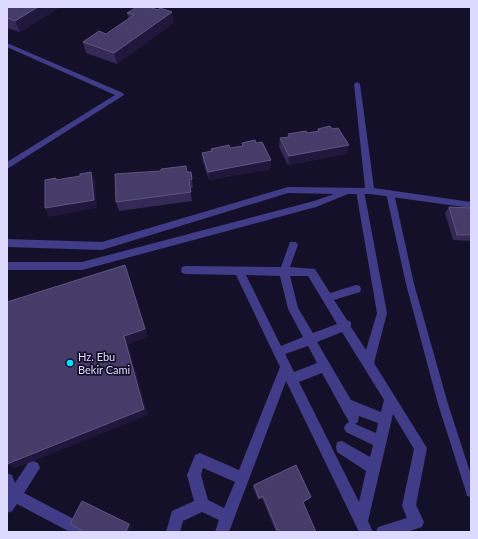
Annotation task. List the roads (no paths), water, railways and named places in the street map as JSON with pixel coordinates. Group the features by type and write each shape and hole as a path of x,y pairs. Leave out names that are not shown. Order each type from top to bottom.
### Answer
{"street":[{"path":"7,45 120,96 7,166"},
{"path":"357,84 370,191"},
{"path":"7,243 102,246 288,190 360,190 471,205"},
{"path":"7,266 82,266 316,204 342,194 347,190"},
{"path":"360,190 382,313 368,364"},
{"path":"293,245 284,272 293,309 347,405 352,423 380,442"},
{"path":"186,270 311,272 421,448 408,506 417,522 383,532"},
{"path":"239,271 364,527"},
{"path":"327,298 356,289"},
{"path":"278,352 346,326"},
{"path":"222,532 286,366"},
{"path":"292,379 325,366"},
{"path":"364,527 374,468 390,400"},
{"path":"347,405 386,420"},
{"path":"342,447 374,468"},
{"path":"202,505 194,475 200,460 242,478"},
{"path":"11,501 33,468"},
{"path":"7,480 11,494 11,501"},
{"path":"11,501 84,532"},
{"path":"173,532 177,516 202,505 228,517"}],"lane":[{"path":"390,194 412,292 443,404 471,492"}],"place":[{"name":"Hz. Ebu Bekir Cami","path":"70,363"}]}
